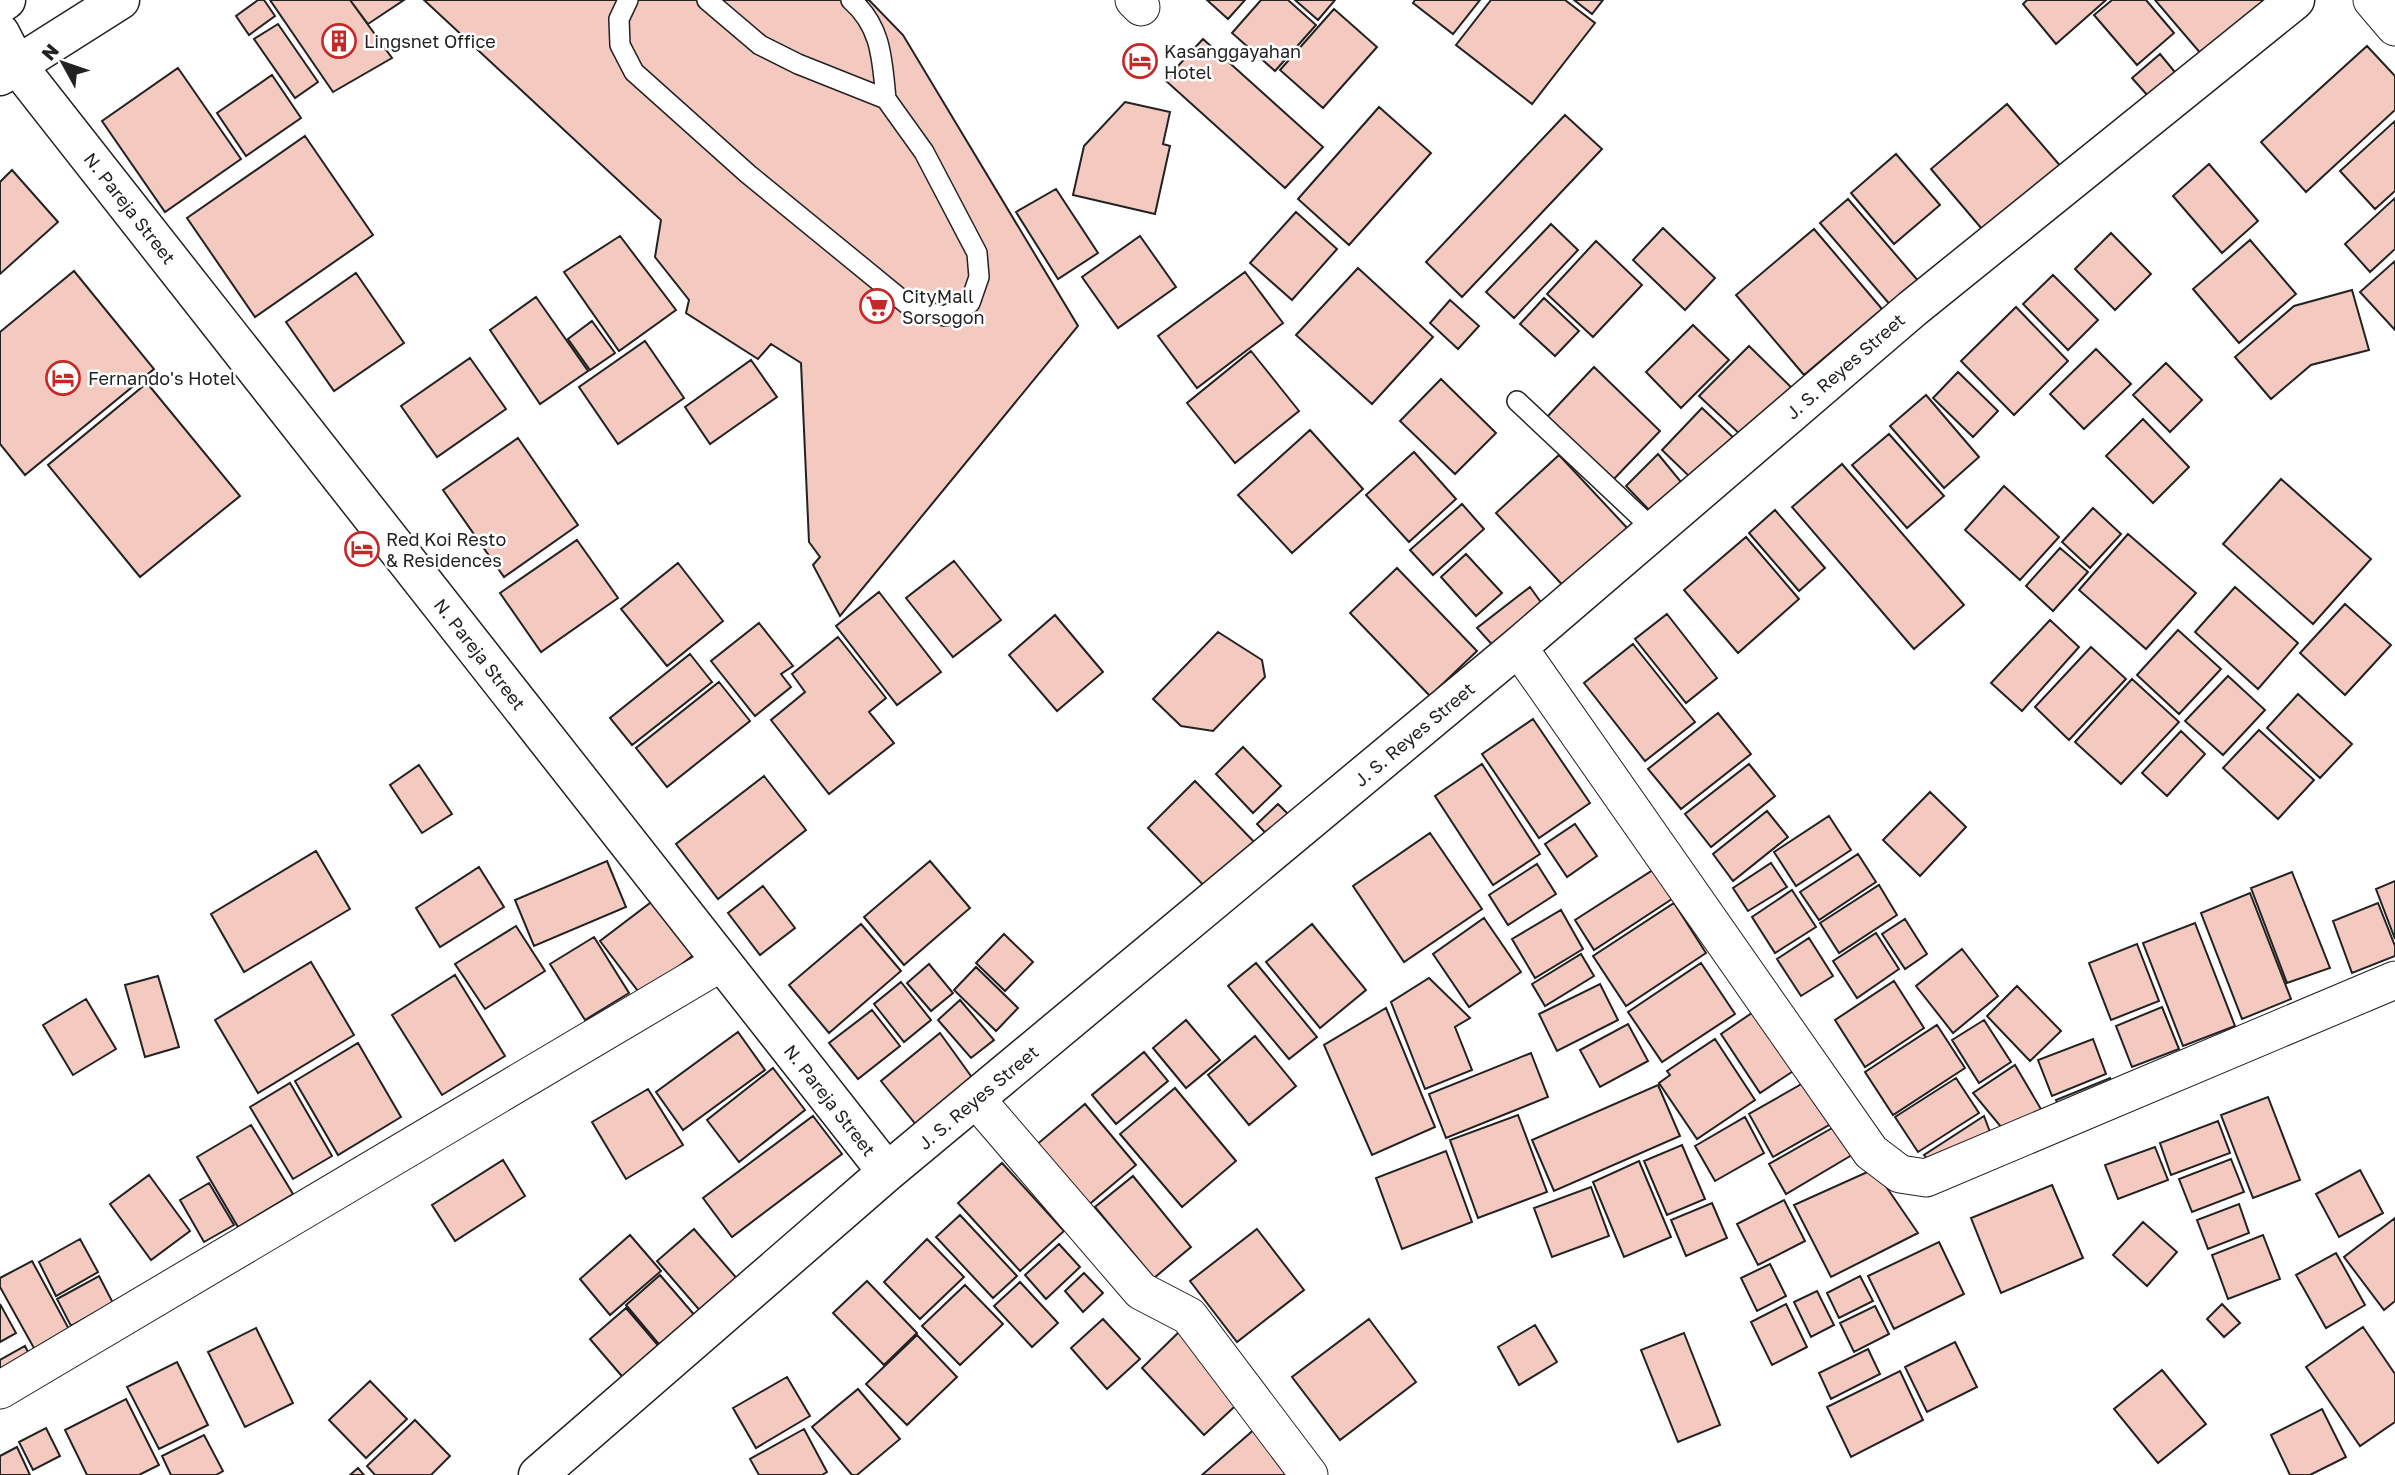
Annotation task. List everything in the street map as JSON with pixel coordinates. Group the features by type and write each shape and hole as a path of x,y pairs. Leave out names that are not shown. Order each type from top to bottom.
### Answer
{"street":[{"path":"0,4 6,0"},
{"path":"5,58 120,0"},
{"name":"J. S. Reyes Street","path":"538,1475 887,1172 1518,648 1912,309 2295,0"},
{"path":"2372,0 2395,27"},
{"name":"N. Pareja Street","path":"5,58 887,1172"},
{"path":"1518,648 1871,1152 1900,1174 1927,1178 2395,980"},
{"path":"0,1391 722,962"},
{"path":"975,1098 1141,1291 1189,1316 1309,1475"}],"lane":[{"path":"628,0 619,19 620,45 634,72 748,174 913,309 945,316 970,303 979,277 977,253 924,152 886,99 880,40 863,10 851,0"},
{"path":"707,0 760,45 798,64 886,99"},
{"path":"1517,401 1654,530"}],"building":[{"path":"258,0 264,0 275,16 249,35 236,16"},
{"name":"Lingsnet Office","path":"270,0 350,0 392,58 333,92"},
{"path":"350,0 404,0 368,24"},
{"name":"CityMall Sorsogon","path":"424,0 869,0 903,35 1078,326 840,616 813,565 820,557 809,542 801,363 771,344 758,359 686,313 689,300 655,257 661,220"},
{"path":"1207,0 1245,0 1228,19"},
{"path":"1261,0 1288,0 1316,25 1275,71 1232,33"},
{"path":"1295,0 1335,0 1318,20"},
{"path":"1415,0 1480,0 1453,34 1413,3"},
{"path":"1491,0 1565,0 1595,23 1532,104 1456,45"},
{"path":"1574,0 1603,0 1592,14"},
{"path":"2027,0 2106,0 2056,44 2023,4"},
{"path":"2112,0 2146,0 2174,33 2137,65 2094,15"},
{"path":"2155,0 2275,0 2208,62"},
{"path":"1334,9 1377,47 1323,108 1280,70"},
{"path":"278,24 318,82 295,98 254,39"},
{"path":"1203,39 1323,147 1285,188 1165,80"},
{"path":"2367,46 2395,76 2395,110 2306,192 2261,142"},
{"path":"2160,54 2183,82 2156,105 2132,78"},
{"path":"178,68 241,159 165,212 102,121"},
{"path":"272,75 301,118 246,156 217,113"},
{"path":"1125,102 1170,112 1163,144 1170,146 1155,214 1073,195 1084,146"},
{"path":"2007,104 2069,176 1993,242 1931,169"},
{"path":"1379,107 1431,153 1349,245 1298,199"},
{"path":"1565,115 1602,149 1462,297 1426,262"},
{"path":"2395,121 2395,191 2375,209 2340,171"},
{"path":"305,136 373,235 255,317 187,218"},
{"path":"1896,154 1940,205 1894,244 1851,193"},
{"path":"2209,164 2258,221 2222,253 2173,196"},
{"path":"12,170 58,222 0,274 0,182"},
{"path":"1056,189 1098,253 1058,279 1016,212"},
{"path":"2395,198 2395,249 2370,272 2345,244"},
{"path":"1848,199 1920,283 1892,307 1820,223"},
{"path":"1296,212 1337,249 1292,300 1250,263"},
{"path":"1551,224 1578,250 1514,318 1486,292"},
{"path":"1663,228 1715,278 1685,310 1633,260"},
{"path":"1814,229 1882,309 1804,375 1736,295"},
{"path":"2111,233 2151,274 2115,310 2075,269"},
{"path":"620,236 676,310 619,351 564,272"},
{"path":"1140,236 1176,287 1118,328 1082,277"},
{"path":"2250,240 2296,294 2239,343 2193,289"},
{"path":"1596,241 1642,285 1593,337 1547,294"},
{"path":"2395,261 2395,330 2360,292"},
{"path":"1358,268 1433,337 1372,404 1296,335"},
{"path":"74,271 154,369 25,475 0,444 0,332"},
{"path":"1245,272 1283,323 1197,388 1158,336"},
{"path":"356,273 404,343 334,391 286,322"},
{"path":"2053,275 2098,320 2068,350 2023,304"},
{"path":"2352,290 2369,350 2311,365 2271,399 2235,357 2294,306"},
{"path":"536,297 588,371 540,404 490,330"},
{"path":"1544,298 1579,331 1555,356 1520,324"},
{"path":"1450,300 1479,326 1458,349 1430,323"},
{"path":"2016,307 2068,361 2014,415 1961,361"},
{"path":"592,321 615,353 590,370 568,339"},
{"path":"1693,325 1729,360 1681,408 1646,372"},
{"path":"645,341 684,398 618,444 579,387"},
{"path":"1749,346 1795,391 1743,437 1699,396"},
{"path":"2096,349 2131,384 2084,429 2050,394"},
{"path":"1251,351 1299,411 1235,463 1187,403"},
{"path":"470,358 506,409 437,457 401,406"},
{"path":"751,360 777,397 710,444 685,407"},
{"path":"2166,363 2202,400 2170,432 2133,395"},
{"path":"1594,367 1660,431 1612,481 1546,418"},
{"path":"1958,372 1998,411 1973,437 1933,398"},
{"path":"1441,379 1496,433 1455,474 1400,421"},
{"path":"147,383 240,496 140,577 48,465"},
{"path":"1926,395 1979,457 1944,488 1890,426"},
{"path":"1702,408 1738,442 1694,481 1662,450"},
{"path":"2143,419 2189,467 2153,503 2106,456"},
{"path":"1310,430 1363,489 1292,553 1238,495"},
{"path":"1889,434 1944,496 1907,528 1852,465"},
{"path":"518,438 578,525 504,577 443,490"},
{"path":"1414,452 1456,499 1409,542 1366,495"},
{"path":"1658,454 1686,488 1652,513 1626,486"},
{"path":"1559,455 1630,531 1567,590 1496,513"},
{"path":"1842,464 1964,605 1914,649 1792,507"},
{"path":"2281,479 2371,559 2313,624 2223,544"},
{"path":"2004,486 2059,537 2020,580 1965,530"},
{"path":"1462,504 1484,529 1433,575 1410,550"},
{"path":"2093,508 2121,534 2090,568 2062,542"},
{"path":"1775,510 1825,568 1799,591 1749,533"},
{"path":"2128,534 2196,593 2146,649 2079,590"},
{"path":"1746,537 1799,599 1738,653 1684,590"},
{"path":"577,540 618,598 541,652 500,593"},
{"path":"2060,548 2088,572 2053,611 2026,586"},
{"path":"1466,554 1502,593 1476,616 1441,577"},
{"path":"954,561 1001,620 953,657 906,598"},
{"path":"678,563 723,621 667,666 621,609"},
{"path":"1397,568 1477,651 1430,696 1350,613"},
{"path":"1530,587 1545,608 1497,650 1477,628"},
{"path":"2235,587 2298,643 2258,689 2195,632"},
{"path":"879,592 941,672 897,705 836,626"},
{"path":"2345,604 2391,645 2345,695 2300,653"},
{"path":"1667,614 1717,678 1686,703 1635,639"},
{"path":"1055,615 1103,672 1057,711 1009,655"},
{"path":"2050,620 2079,647 2022,711 1991,683"},
{"path":"759,623 793,666 781,674 791,687 755,716 711,661"},
{"path":"2178,630 2221,669 2179,714 2137,675"},
{"path":"1218,632 1262,660 1265,677 1213,731 1181,726 1153,699"},
{"path":"838,637 886,698 869,712 894,743 829,794 771,720 805,692 792,674"},
{"path":"1633,644 1695,722 1645,761 1584,683"},
{"path":"2091,647 2126,679 2069,740 2035,707"},
{"path":"690,654 712,682 632,745 610,718"},
{"path":"2228,676 2265,710 2223,755 2185,721"},
{"path":"2132,679 2179,722 2121,784 2075,742"},
{"path":"719,682 750,721 667,787 636,748"},
{"path":"2298,694 2352,744 2320,778 2267,728"},
{"path":"1718,713 1751,754 1681,809 1648,769"},
{"path":"1533,719 1590,803 1539,838 1482,754"},
{"path":"2259,730 2314,780 2278,819 2223,768"},
{"path":"2181,731 2205,754 2167,796 2142,773"},
{"path":"1243,747 1281,786 1253,813 1216,774"},
{"path":"1482,764 1540,854 1493,885 1435,796"},
{"path":"1749,764 1775,796 1711,847 1685,814"},
{"path":"419,765 452,814 422,833 390,785"},
{"path":"764,776 806,830 718,899 676,844"},
{"path":"1195,781 1261,849 1210,892 1148,828"},
{"path":"1930,792 1966,827 1920,876 1883,840"},
{"path":"1278,804 1297,823 1276,844 1257,824"},
{"path":"1767,811 1788,837 1733,881 1713,854"},
{"path":"1829,816 1851,850 1796,886 1774,852"},
{"path":"1575,824 1597,856 1567,877 1545,844"},
{"path":"1430,833 1482,909 1404,962 1353,886"},
{"path":"316,851 350,909 244,972 211,914"},
{"path":"1858,854 1876,882 1819,920 1800,892"},
{"path":"607,861 626,907 534,946 515,900"},
{"path":"930,861 970,908 904,965 864,917"},
{"path":"1771,863 1787,887 1748,911 1733,888"},
{"path":"1537,864 1556,894 1508,925 1489,895"},
{"path":"479,867 504,907 440,947 416,908"},
{"path":"1653,870 1672,899 1594,950 1575,920"},
{"path":"2292,872 2330,968 2287,983 2251,888"},
{"path":"2395,881 2395,939 2376,889"},
{"path":"1879,885 1897,915 1839,953 1820,923"},
{"path":"763,886 795,928 760,955 728,913"},
{"path":"1792,890 1816,927 1775,953 1752,917"},
{"path":"2250,893 2291,999 2242,1019 2201,913"},
{"path":"654,900 695,954 641,995 600,941"},
{"path":"1674,903 1706,953 1626,1006 1593,956"},
{"path":"2378,903 2395,946 2395,956 2352,973 2333,921"},
{"path":"1561,910 1583,949 1535,978 1512,939"},
{"path":"1484,918 1521,972 1469,1007 1433,954"},
{"path":"1905,919 1927,954 1905,969 1882,934"},
{"path":"2195,923 2235,1026 2183,1046 2143,943"},
{"path":"861,924 901,971 829,1033 789,985"},
{"path":"1312,924 1366,990 1320,1028 1266,962"},
{"path":"516,926 545,971 485,1009 455,964"},
{"path":"1876,933 1899,969 1857,998 1833,961"},
{"path":"1004,934 1033,962 1005,991 976,963"},
{"path":"594,937 629,993 585,1020 550,964"},
{"path":"1809,938 1833,976 1801,996 1777,959"},
{"path":"2137,944 2159,1001 2111,1020 2089,963"},
{"path":"1962,949 1998,996 1953,1033 1916,986"},
{"path":"1581,954 1594,976 1545,1006 1532,984"},
{"path":"311,962 354,1035 258,1093 215,1020"},
{"path":"1256,963 1317,1037 1289,1059 1228,986"},
{"path":"1701,963 1735,1014 1662,1062 1628,1012"},
{"path":"929,964 953,993 931,1011 907,983"},
{"path":"976,967 1018,1008 996,1031 954,990"},
{"path":"455,975 505,1056 442,1095 392,1015"},
{"path":"158,976 179,1047 145,1057 125,985"},
{"path":"1429,978 1470,1018 1455,1027 1472,1070 1425,1089 1391,1002"},
{"path":"1894,981 1924,1028 1865,1067 1835,1020"},
{"path":"901,982 931,1020 904,1042 874,1004"},
{"path":"1600,984 1618,1020 1557,1051 1539,1014"},
{"path":"2017,986 2061,1031 2030,1061 1987,1016"},
{"path":"86,999 116,1049 73,1075 43,1025"},
{"path":"960,1000 994,1040 971,1058 938,1020"},
{"path":"1765,1004 1804,1064 1760,1093 1721,1034"},
{"path":"2162,1007 2179,1049 2132,1067 2116,1026"},
{"path":"1386,1008 1435,1127 1372,1155 1324,1045"},
{"path":"872,1010 900,1046 858,1079 829,1043"},
{"path":"1186,1020 1220,1060 1186,1088 1153,1048"},
{"path":"1984,1020 2011,1062 1979,1083 1952,1040"},
{"path":"1628,1024 1648,1061 1600,1087 1580,1050"},
{"path":"1937,1025 1965,1068 1893,1115 1865,1072"},
{"path":"738,1032 765,1070 683,1130 656,1092"},
{"path":"940,1033 976,1083 917,1126 881,1081"},
{"path":"1255,1036 1296,1086 1249,1125 1208,1075"},
{"path":"1715,1039 1755,1100 1697,1139 1659,1083 1670,1075 1667,1071"},
{"path":"2093,1039 2106,1074 2052,1096 2038,1060"},
{"path":"358,1043 401,1117 338,1155 295,1081"},
{"path":"1144,1052 1168,1081 1116,1124 1092,1095"},
{"path":"1531,1053 1548,1097 1446,1138 1429,1094"},
{"path":"2015,1065 2045,1116 2006,1133 1973,1093"},
{"path":"773,1068 805,1110 739,1162 707,1120"},
{"path":"1812,1078 1836,1121 1773,1157 1749,1114"},
{"path":"1956,1078 1979,1113 1918,1152 1895,1117"},
{"path":"2110,1078 2114,1092 2060,1110 2056,1100"},
{"path":"290,1083 332,1156 293,1179 250,1107"},
{"path":"1658,1085 1680,1136 1554,1191 1532,1140"},
{"path":"1175,1088 1236,1161 1182,1207 1120,1134"},
{"path":"648,1089 683,1145 626,1179 592,1122"},
{"path":"2268,1097 2300,1180 2253,1198 2221,1115"},
{"path":"1085,1104 1136,1165 1086,1207 1035,1146"},
{"path":"1518,1115 1547,1192 1478,1218 1450,1140"},
{"path":"813,1116 842,1154 732,1237 703,1198"},
{"path":"1984,1116 1993,1140 1932,1165 1924,1155"},
{"path":"1745,1117 1764,1153 1715,1181 1695,1146"},
{"path":"2218,1121 2230,1153 2171,1175 2160,1143"},
{"path":"1841,1123 1857,1152 1786,1194 1769,1164"},
{"path":"251,1125 293,1194 238,1227 197,1157"},
{"path":"1682,1145 1705,1199 1667,1215 1644,1161"},
{"path":"2155,1147 2168,1180 2118,1199 2105,1165"},
{"path":"1446,1151 1472,1222 1402,1249 1376,1178"},
{"path":"2231,1159 2244,1192 2192,1212 2179,1179"},
{"path":"503,1160 525,1196 455,1241 432,1205"},
{"path":"1639,1161 1671,1237 1624,1257 1593,1182"},
{"path":"1002,1163 1064,1231 1020,1271 958,1203"},
{"path":"1874,1169 1918,1233 1831,1277 1794,1205"},
{"path":"2360,1170 2383,1213 2339,1237 2316,1194"},
{"path":"149,1175 190,1231 151,1260 110,1204"},
{"path":"1133,1176 1191,1247 1154,1278 1095,1207"},
{"path":"209,1183 234,1225 204,1242 180,1200"},
{"path":"2052,1185 2083,1258 2001,1293 1971,1218"},
{"path":"1591,1187 1609,1236 1552,1257 1534,1208"},
{"path":"1784,1200 1805,1241 1758,1265 1737,1224"},
{"path":"1712,1203 1727,1238 1686,1256 1671,1220"},
{"path":"2239,1204 2249,1233 2208,1249 2197,1220"},
{"path":"960,1215 1017,1276 993,1298 936,1237"},
{"path":"2395,1218 2395,1301 2384,1310 2344,1257"},
{"path":"2143,1222 2177,1252 2147,1286 2113,1255"},
{"path":"694,1229 746,1289 709,1321 657,1261"},
{"path":"1257,1229 1304,1290 1237,1342 1190,1281"},
{"path":"630,1235 661,1271 610,1315 580,1279"},
{"path":"2263,1235 2280,1279 2228,1299 2212,1255"},
{"path":"80,1239 98,1272 56,1296 39,1262"},
{"path":"927,1239 964,1277 920,1319 884,1282"},
{"path":"1939,1242 1964,1294 1894,1329 1868,1276"},
{"path":"1059,1244 1080,1267 1046,1299 1025,1275"},
{"path":"2336,1253 2365,1305 2326,1328 2296,1275"},
{"path":"32,1261 70,1331 35,1350 0,1287 0,1278"},
{"path":"1770,1264 1786,1296 1757,1311 1741,1278"},
{"path":"1084,1273 1103,1293 1083,1312 1065,1291"},
{"path":"660,1275 703,1325 668,1355 626,1305"},
{"path":"99,1276 113,1303 71,1326 57,1299"},
{"path":"1860,1276 1873,1301 1839,1318 1827,1293"},
{"path":"867,1281 917,1333 884,1365 833,1313"},
{"path":"1020,1282 1058,1323 1032,1347 994,1306"},
{"path":"965,1285 1003,1324 960,1365 922,1326"},
{"path":"1817,1291 1834,1325 1811,1337 1794,1302"},
{"path":"0,1304 16,1333 0,1342"},
{"path":"1786,1304 1807,1347 1772,1365 1751,1322"},
{"path":"2222,1304 2240,1323 2224,1337 2207,1319"},
{"path":"1875,1306 1889,1334 1854,1352 1840,1323"},
{"path":"626,1308 668,1357 632,1388 590,1339"},
{"path":"1103,1319 1140,1359 1107,1389 1071,1348"},
{"path":"1369,1319 1416,1382 1340,1440 1292,1377"},
{"path":"1535,1325 1557,1362 1519,1385 1498,1347"},
{"path":"2363,1327 2395,1374 2395,1422 2360,1446 2306,1367"},
{"path":"256,1328 293,1403 245,1427 208,1352"},
{"path":"1181,1330 1245,1397 1204,1435 1142,1368"},
{"path":"1684,1333 1720,1425 1678,1442 1641,1350"},
{"path":"917,1335 957,1377 907,1425 866,1384"},
{"path":"1955,1342 1977,1387 1927,1412 1905,1367"},
{"path":"25,1346 32,1360 0,1378 0,1360"},
{"path":"1868,1349 1880,1374 1831,1399 1819,1373"},
{"path":"177,1362 208,1425 159,1449 127,1387"},
{"path":"2162,1370 2206,1424 2158,1463 2114,1409"},
{"path":"1900,1371 1923,1420 1851,1457 1827,1407"},
{"path":"787,1377 810,1416 756,1448 733,1408"},
{"path":"370,1381 407,1419 366,1458 329,1420"},
{"path":"858,1389 900,1439 857,1475 852,1475 812,1427"},
{"path":"126,1399 159,1465 139,1475 87,1475 65,1430"},
{"path":"2322,1409 2346,1457 2310,1475 2290,1475 2271,1435"},
{"path":"415,1420 450,1456 431,1475 375,1475 367,1466"},
{"path":"1257,1427 1300,1475 1202,1475"},
{"path":"46,1428 60,1456 33,1470 19,1442"},
{"path":"804,1429 827,1472 822,1475 759,1475 750,1459"},
{"path":"204,1435 223,1471 216,1475 171,1475 162,1456"},
{"path":"17,1447 30,1475 0,1475 0,1456"},
{"path":"358,1468 364,1475 350,1475"}],"place":[{"name":"Lingsnet Office","path":"339,41"},
{"name":"Kasanggayahan Hotel","path":"1140,61"},
{"name":"CityMall Sorsogon","path":"877,306"},
{"name":"Fernando's Hotel","path":"63,378"},
{"name":"Red Koi Resto & Residences","path":"362,549"}]}
